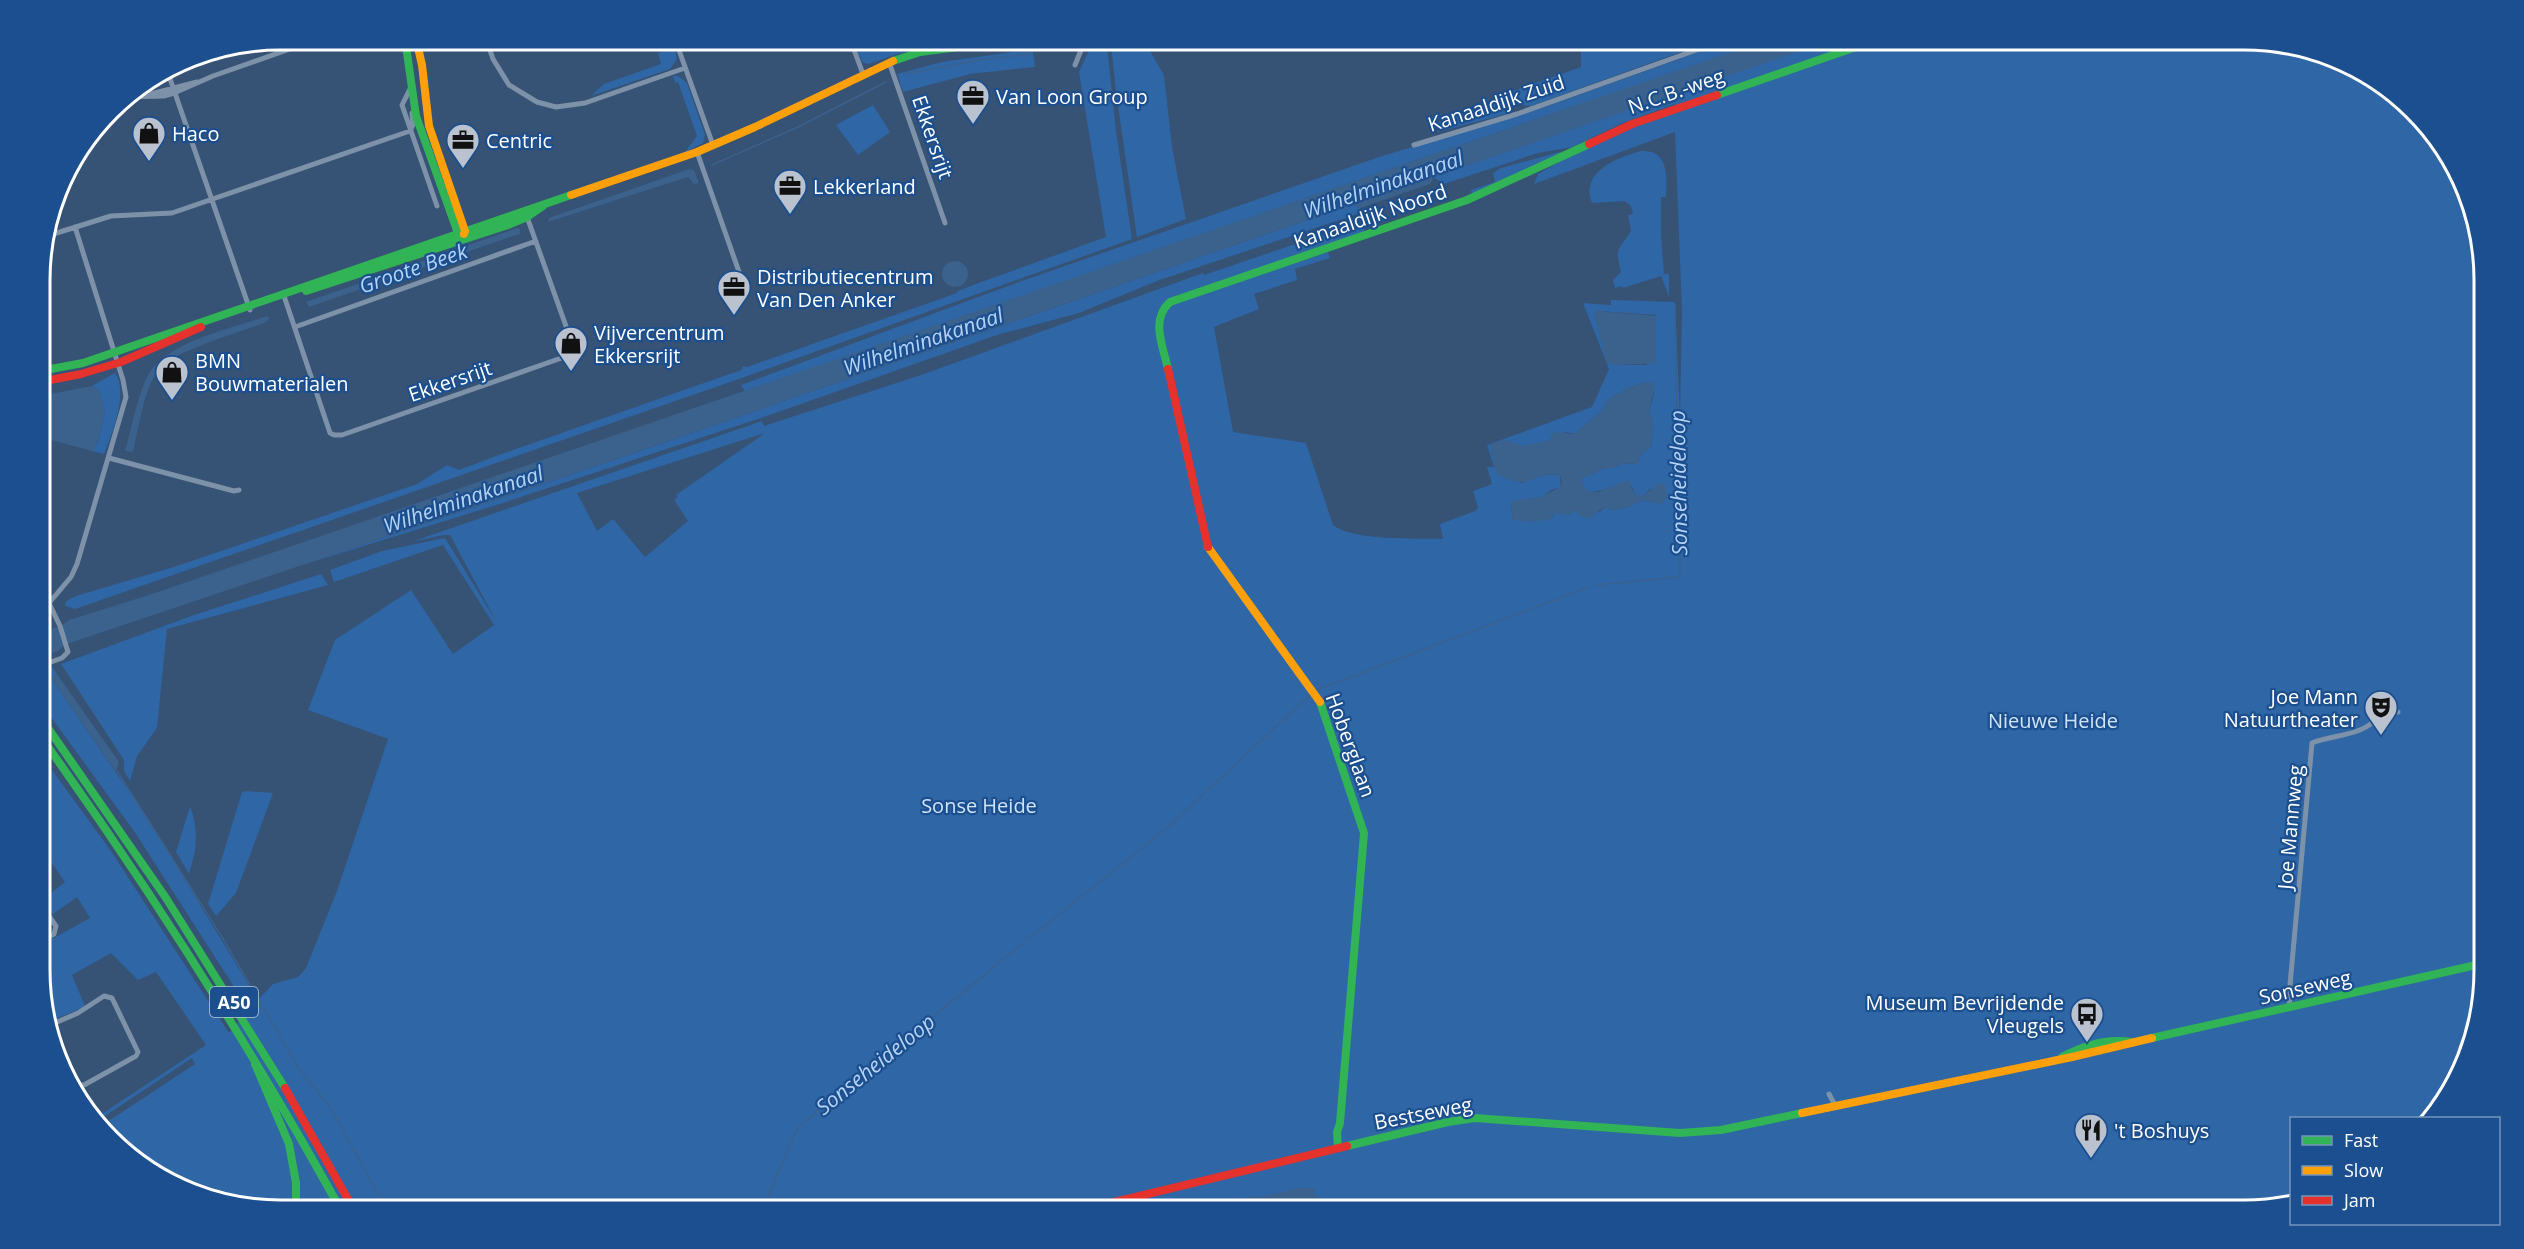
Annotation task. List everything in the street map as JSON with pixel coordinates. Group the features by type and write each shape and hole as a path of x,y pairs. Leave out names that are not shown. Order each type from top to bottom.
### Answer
{"main road":[{"path":"407,50 421,132 461,234"},
{"path":"419,50 429,126 461,234"},
{"path":"50,380 77,375 146,352 178,335 284,295 525,214 697,152 755,127 889,62 920,52 935,50"},
{"name":"N.C.B.-weg","path":"1588,144 1641,120 1847,50"},
{"name":"Kanaaldijk Noord","path":"1161,310 1170,302 1467,200 1588,144"},
{"path":"50,370 62,369 249,308"},
{"name":"Hoberglaan","path":"1161,310 1158,324 1208,549 1318,697 1363,830 1356,949 1340,1123 1342,1131 1338,1148"},
{"name":"A50","path":"50,731 90,785 215,971 278,1074 348,1200"},
{"name":"A50","path":"50,751 98,816 200,968 251,1051 335,1200"},
{"name":"Sonseweg","path":"1849,1105 2118,1047 2474,966"},
{"name":"A50","path":"251,1051 259,1079 283,1129 293,1158 296,1200"},
{"name":"Bestseweg","path":"1122,1200 1448,1122 1475,1118 1699,1134 1849,1105"}],"street":[{"path":"139,97 174,91 288,50"},
{"path":"490,50 509,86 537,102 556,107 585,103 685,68"},
{"path":"679,50 713,145"},
{"path":"854,50 863,74"},
{"path":"1075,64 1083,50"},
{"name":"Kanaaldijk Zuid","path":"1414,145 1517,114 1696,50"},
{"name":"Ekkersrijt","path":"889,62 945,223"},
{"path":"169,77 249,308"},
{"path":"413,84 402,105 437,206"},
{"path":"54,234 111,216 172,213 410,131 415,104"},
{"path":"697,152 745,289"},
{"name":"Ekkersrijt","path":"284,295 330,433 342,435 566,358 572,351 572,344 525,214"},
{"path":"50,602 71,577 77,564 126,397 125,387 75,227"},
{"path":"295,327 536,241"},
{"path":"109,458 234,491 239,489"},
{"path":"50,605 60,626 68,652 65,657 50,662"},
{"name":"Joe Mannweg","path":"2290,1008 2289,996 2312,743 2324,737 2365,728 2380,715 2398,712"},
{"path":"50,918 56,926 54,934 50,936"},
{"path":"56,1022 104,996 109,996 138,1052 136,1056 81,1085"},
{"path":"1829,1094 1836,1107"}],"green space":[{"path":"675,50 677,59 670,69 591,96 604,84 661,64 658,53"},
{"path":"857,50 872,52 912,50 868,64 862,62"},
{"path":"1089,50 1107,50 1116,131 1132,239 739,379 75,609 65,606 66,601 76,596 177,566 417,484 447,465 459,470 741,370 743,366 747,367 957,293 973,285 1106,237 1079,72"},
{"path":"1112,50 1149,50 1164,75 1172,147 1186,219 1137,237"},
{"path":"1581,50 2260,50 2304,57 2360,80 2385,97 2427,139 2457,191 2467,220 2474,264 2474,985 2467,1029 2457,1058 2436,1097 2421,1117 2290,1117 2290,1195 2244,1200 280,1200 249,1198 220,1192 191,1182 164,1169 139,1152 108,1122 195,1064 192,1058 103,1117 101,1114 206,1045 156,972 138,980 111,953 72,975 85,1006 56,1019 55,1017 50,985 50,940 90,918 77,897 53,914 50,911 50,894 65,882 50,861 50,767 111,851 229,1033 249,1010 136,834 50,716 50,664 57,674 51,678 148,819 258,1000 273,984 298,977 306,968 337,891 388,739 308,710 335,640 411,590 453,654 494,625 443,545 334,582 330,570 382,551 445,538 496,621 450,535 411,542 762,421 764,426 921,375 1203,273 1204,275 1313,238 1359,226 1364,228 1365,232 1266,273 1328,252 1330,258 1295,269 1297,280 1254,294 1259,309 1214,327 1233,432 1306,443 1333,525 1342,530 1385,538 1443,539 1440,524 1475,511 1478,508 1473,491 1492,484 1487,467 1494,467 1487,445 1592,407 1609,369 1583,303 1611,305 1611,300 1675,302 1680,416 1682,311 1675,132 1534,184 1538,174 1583,148 1614,134 1674,113 1675,104 1625,122 1572,147 1538,153 1444,184 1433,177 1583,125 1580,104 748,390 744,390 741,385 1016,283 1382,156 1542,108 1682,58 1681,52 1531,106 1523,105 1513,91 1581,67","holes":["1598,311 1655,315 1647,365 1619,365 1594,314","1647,382 1654,394 1649,411 1653,426 1651,447 1642,453 1637,464 1622,463 1614,468 1605,468 1580,479 1587,492 1632,486 1635,495 1644,495 1651,488 1649,502 1642,500 1628,507 1612,510 1605,507 1600,512 1573,509 1554,514 1551,519 1513,520 1511,502 1542,497 1551,490 1561,487 1560,475 1540,476 1522,483 1501,468 1490,445 1504,443 1529,446 1545,442 1566,432 1574,434 1603,410 1609,399 1630,387","765,433 676,495 678,497 674,500 688,521 645,557 613,519 597,531 577,493"]},
{"path":"1013,52 1033,52 1035,67 970,74 903,92 897,74 942,62"},
{"path":"673,76 678,76 687,83 705,135 703,143 685,152 697,136 678,82 675,83"},
{"path":"1505,98 1508,109 1506,114 1438,132 1436,123"},
{"path":"873,105 890,132 858,155 836,125"},
{"path":"1641,151 1657,155 1666,173 1666,197 1661,197 1661,235 1664,274 1669,274 1669,297 1661,276 1623,288 1622,286 1615,288 1613,280 1621,272 1618,250 1631,231 1628,215 1633,214 1631,206 1625,201 1592,203 1589,192 1591,183 1603,168 1622,157"},
{"path":"1562,153 1472,195 1471,190 1495,182 1493,173 1501,168"},
{"path":"1353,204 1360,208 1357,214 1157,281 1079,313 997,335 761,418 503,503 296,567 573,474"},
{"path":"115,373 119,381 120,402 115,425 104,454 92,451 97,445 105,411 92,386"},
{"path":"321,574 328,585 167,629 157,728 137,756 130,781 124,771 124,760 61,664 194,615"},
{"path":"242,792 273,793 236,893 216,916 208,904"},
{"path":"190,806 195,823 196,840 189,874 176,852"}],"water":[{"name":"Wilhelminakanaal","path":"1737,50 1802,50 1434,177 1430,184 1360,208 1353,204 573,474 64,645 58,651 50,654 50,629 69,620 152,594"},
{"path":"689,169 694,170 699,183 694,184 688,177 548,222 549,218"},
{"path":"517,228 520,229 520,234 309,307 306,302"},
{"path":"955,261 964,265 968,274 964,283 955,287 946,283 942,274 946,265"},
{"path":"1598,311 1656,316 1656,363 1619,365 1607,363 1594,314"},
{"path":"267,316 270,318 264,323 190,350 164,365 156,373 148,391 133,452 125,451 139,396 154,366 166,355 199,338"},
{"path":"1647,382 1655,384 1649,411 1653,426 1651,447 1642,453 1637,464 1622,463 1614,468 1605,468 1580,479 1588,492 1598,492 1628,480 1635,495 1644,495 1661,482 1666,487 1667,498 1661,504 1642,500 1628,507 1612,510 1605,507 1588,519 1580,516 1573,509 1570,515 1554,514 1551,519 1532,522 1513,520 1511,502 1538,497 1561,487 1560,475 1543,475 1523,482 1505,479 1497,472 1490,444 1504,440 1524,446 1549,440 1554,432 1574,434 1603,410 1609,399 1630,387"},
{"path":"92,386 99,389 105,411 96,448 92,451 50,440 50,394"},
{"path":"57,674 119,762 116,772 51,678"},
{"path":"1299,1188 1316,1188 1313,1194 1323,1200 1221,1200 1266,1196"}],"waterway":[{"name":"Groote Beek","path":"904,74 979,60 1029,54 1029,51"},
{"name":"Groote Beek","path":"712,165 798,127 886,82"},
{"name":"Sonseheideloop","path":"1596,585 1680,577 1675,305"},
{"name":"Sonseheideloop","path":"1319,689 1589,587"},
{"name":"Sonseheideloop","path":"1027,940 1167,828 1310,695"},
{"path":"117,771 222,937 299,1069 330,1107 381,1200"},
{"name":"Sonseheideloop","path":"766,1200 798,1127 1022,944"}],"traffic: fast":[{"path":"407,50 416,116 459,236"},
{"path":"893,61 920,52 935,50"},
{"path":"1717,95 1847,50"},
{"path":"1168,369 1159,325 1164,309 1170,302 1467,200 1589,144"},
{"path":"50,369 83,363 571,195"},
{"path":"306,291 508,225 527,217 543,206"},
{"path":"1320,702 1364,833 1340,1123 1337,1132 1338,1148"},
{"path":"50,731 166,898 285,1088"},
{"path":"50,750 198,969 271,1088 335,1200"},
{"path":"2152,1038 2474,965"},
{"path":"2062,1057 2096,1044 2114,1041 2132,1042"},
{"path":"255,1064 289,1144 296,1183 296,1200"},
{"path":"1347,1146 1448,1122 1475,1118 1680,1133 1721,1130 1802,1113"}],"traffic: slow":[{"path":"419,50 429,126 465,231 464,234"},
{"path":"571,195 697,152 893,61"},
{"path":"1208,547 1320,702"},
{"path":"1802,1113 2072,1057 2152,1038"}],"traffic: jam":[{"path":"1589,144 1632,124 1717,95"},
{"path":"50,380 121,362 201,327"},
{"path":"1168,369 1208,547"},
{"path":"285,1088 348,1200"},
{"path":"1123,1200 1347,1146"}],"place":[{"name":"Van Loon Group","path":"973,125"},
{"name":"Haco","path":"149,162"},
{"name":"Centric","path":"463,169"},
{"name":"Lekkerland","path":"790,215"},
{"name":"Distributiecentrum Van Den Anker","path":"734,316"},
{"name":"Vijvercentrum Ekkersrijt","path":"571,372"},
{"name":"BMN Bouwmaterialen","path":"172,401"},
{"name":"Joe Mann Natuurtheater","path":"2381,736"},
{"name":"Museum Bevrijdende Vleugels","path":"2087,1043"},
{"name":"'t Boshuys","path":"2091,1159"}],"park label":[{"name":"Nieuwe Heide","path":"2053,720"},
{"name":"Sonse Heide","path":"979,805"}]}
